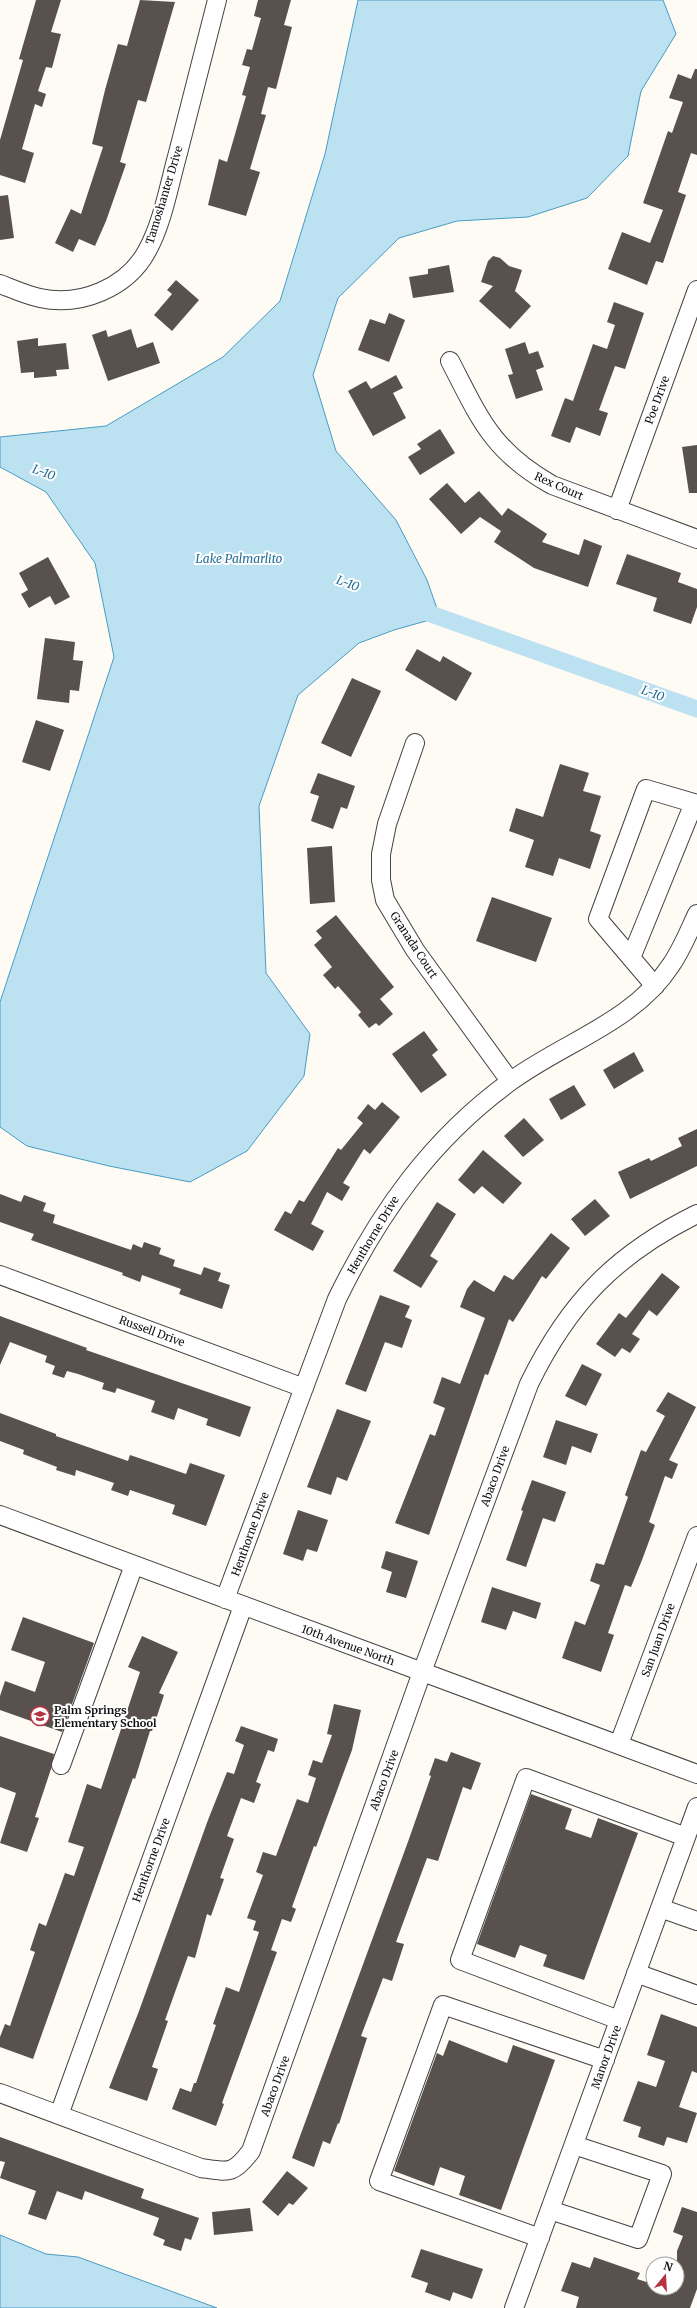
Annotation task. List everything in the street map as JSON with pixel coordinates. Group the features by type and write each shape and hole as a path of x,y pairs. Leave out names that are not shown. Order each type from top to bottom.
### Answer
{"street":[{"name":"Tamoshanter Drive","path":"0,284 40,298 76,299 102,292 112,286 139,263 152,242 164,202 217,0"},
{"name":"Poe Drive","path":"617,510 697,290"},
{"name":"Rex Court","path":"450,361 479,418 494,439 511,457 531,473 552,485 697,539"},
{"name":"Granada Court","path":"415,743 387,824 381,854 381,880 385,900 415,950 510,1081"},
{"path":"631,958 696,803 646,789 598,920 655,986"},
{"name":"Henthorne Drive","path":"225,1599 337,1299 360,1253 386,1210 413,1174 443,1140 480,1105 510,1081 553,1053 615,1020 636,1004 655,986 671,965 697,914"},
{"name":"Abaco Drive","path":"0,2093 201,2168 227,2172 241,2164 251,2151 422,1672 529,1384 547,1348 568,1315 613,1268 644,1243 697,1214"},
{"name":"Russell Drive","path":"0,1275 304,1388"},
{"name":"10th Avenue North","path":"0,1515 697,1774"},
{"name":"San Juan Drive","path":"619,1744 697,1536"},
{"path":"61,1765 134,1565"},
{"name":"Henthorne Drive","path":"60,2115 243,1606"},
{"path":"619,2020 460,1960 523,1786 526,1778 686,1837"},
{"name":"Manor Drive","path":"514,2308 697,1807"},
{"path":"660,1908 697,1921"},
{"path":"636,1973 697,1994"},
{"path":"540,2238 379,2181 443,2005 605,2060"},
{"path":"550,2210 638,2239 662,2174 574,2145"}],"water":[{"name":"Lake Palmarlito","path":"358,0 663,0 676,34 641,91 628,156 587,198 528,217 457,221 399,238 338,298 313,375 336,451 396,520 427,580 440,617 394,630 359,643 298,695 259,806 266,973 310,1034 304,1076 247,1151 190,1182 109,1166 27,1146 0,1127 0,1002 114,657 95,563 46,492 0,467 0,437 106,426 223,357 280,301 325,154"},
{"path":"0,2235 46,2254 78,2257 217,2308 0,2308"}],"building":[{"path":"36,0 61,0 51,32 61,34 52,68 46,67 38,91 46,94 42,107 35,104 22,149 34,153 25,183 0,175 0,140 23,60 19,59"},
{"path":"140,0 175,2 146,102 138,100 120,162 126,164 106,221 95,246 79,239 73,252 55,243 71,209 81,214 103,147 92,144 105,90 118,44 127,46"},
{"path":"258,0 291,0 284,25 292,27 276,89 268,87 261,114 266,115 250,169 260,172 246,216 208,205 219,159 227,162 246,96 242,95 250,67 242,65 247,49 252,50 261,18 254,16"},
{"path":"695,69 697,69 697,155 691,153 678,192 686,195 663,263 656,261 647,285 608,269 622,232 650,243 663,210 643,203 668,131 672,133 683,102 669,98 678,74 691,79"},
{"path":"8,195 14,238 0,240 0,196"},
{"path":"493,256 500,258 509,266 522,270 515,291 531,306 510,329 479,301 493,286 481,282 488,261"},
{"path":"449,265 454,292 413,298 409,277 428,274 428,269"},
{"path":"176,280 199,300 172,331 154,315 172,294 167,290"},
{"path":"614,302 644,313 625,369 615,366 599,410 608,413 600,436 576,427 570,443 551,436 565,398 573,401 593,344 607,349 615,325 607,322"},
{"path":"389,313 405,320 389,362 358,350 370,319 385,324"},
{"path":"131,329 137,348 153,342 160,363 108,381 92,335 106,330 108,337"},
{"path":"38,338 38,346 66,343 69,369 56,370 57,376 34,378 34,372 21,373 17,341"},
{"path":"525,342 529,354 538,351 544,367 536,370 543,390 516,399 508,375 513,374 505,349"},
{"path":"396,375 403,388 393,393 406,418 373,436 348,391 366,381 371,389"},
{"path":"440,429 455,453 420,475 408,457 421,449 417,444"},
{"path":"697,445 697,493 689,493 682,447"},
{"path":"447,483 465,503 479,491 502,516 508,508 547,534 542,542 579,555 584,539 602,546 588,587 534,568 494,542 501,531 480,517 461,534 429,499"},
{"path":"627,554 681,573 678,582 697,589 697,607 691,624 653,611 657,598 616,584"},
{"path":"48,557 70,597 55,605 50,596 29,608 21,594 28,590 19,573"},
{"path":"45,638 75,642 73,660 83,661 79,691 70,690 69,703 37,699"},
{"path":"417,649 440,662 443,656 472,673 456,701 405,670"},
{"path":"352,678 381,691 351,757 321,743"},
{"path":"36,720 64,730 50,771 22,762"},
{"path":"560,764 589,773 583,791 601,796 590,831 601,835 590,869 559,858 553,876 525,867 534,840 509,831 516,808 543,817"},
{"path":"318,773 355,786 347,809 341,807 333,829 311,821 319,796 310,793"},
{"path":"332,846 335,902 310,904 307,848"},
{"path":"492,897 552,918 536,962 476,941"},
{"path":"336,915 394,987 380,999 393,1014 379,1026 376,1023 369,1028 358,1015 361,1012 338,986 335,989 323,975 332,967 314,945 322,938 316,931"},
{"path":"424,1031 438,1050 432,1055 447,1075 421,1093 392,1054"},
{"path":"634,1052 644,1071 614,1089 603,1070"},
{"path":"574,1085 586,1105 561,1120 549,1099"},
{"path":"382,1102 400,1117 370,1154 364,1149 343,1183 350,1187 342,1201 327,1192 311,1224 324,1231 313,1251 274,1230 285,1211 291,1214 299,1200 304,1202 338,1148 341,1150 363,1123 357,1118 368,1104 375,1110"},
{"path":"524,1118 544,1140 523,1157 504,1136"},
{"path":"697,1129 697,1166 630,1199 618,1172 649,1158 651,1161 682,1146 678,1138"},
{"path":"483,1150 522,1183 503,1204 482,1186 474,1194 458,1180"},
{"path":"0,1194 21,1202 24,1195 46,1203 43,1211 55,1215 53,1223 131,1250 133,1244 142,1248 144,1242 161,1248 159,1254 175,1260 173,1266 201,1275 204,1267 221,1273 218,1281 230,1285 222,1309 179,1294 181,1289 142,1275 140,1282 122,1275 123,1273 31,1240 34,1234 0,1222"},
{"path":"595,1199 610,1216 585,1236 571,1219"},
{"path":"437,1202 456,1214 430,1256 438,1261 421,1288 393,1271"},
{"path":"551,1233 570,1248 546,1279 542,1276 513,1322 509,1319 488,1375 485,1374 429,1535 395,1523 430,1434 435,1436 445,1408 433,1403 442,1377 460,1384 485,1318 460,1307 467,1289 474,1280 494,1292 504,1275 513,1280"},
{"path":"662,1273 680,1287 657,1316 649,1310 632,1334 640,1339 630,1353 622,1348 615,1357 596,1344 619,1313 626,1318"},
{"path":"380,1295 410,1306 405,1317 412,1320 402,1348 385,1342 366,1392 345,1384"},
{"path":"0,1316 87,1348 86,1350 251,1407 240,1437 206,1425 208,1419 178,1408 174,1420 151,1412 155,1401 117,1388 115,1393 102,1389 104,1383 78,1374 67,1371 64,1378 52,1374 55,1366 45,1362 47,1356 10,1342 0,1365"},
{"path":"582,1364 602,1374 586,1406 565,1396"},
{"path":"668,1392 696,1407 669,1460 678,1464 672,1479 665,1476 649,1522 655,1525 631,1587 625,1585 608,1633 614,1635 601,1672 562,1658 575,1621 585,1625 600,1585 590,1581 596,1563 604,1565 628,1497 625,1495 641,1450 646,1452 665,1416 656,1411"},
{"path":"337,1409 371,1421 347,1481 337,1477 331,1495 307,1487"},
{"path":"0,1413 56,1434 56,1436 128,1461 130,1455 186,1474 190,1463 225,1475 206,1526 172,1514 175,1505 130,1490 128,1496 111,1490 114,1483 76,1470 75,1476 56,1470 57,1467 23,1454 24,1450 0,1441"},
{"path":"556,1420 598,1434 591,1453 572,1446 566,1465 543,1457"},
{"path":"532,1480 566,1492 555,1522 543,1518 526,1567 506,1560"},
{"path":"298,1510 328,1520 317,1552 307,1549 303,1561 283,1554"},
{"path":"386,1551 418,1561 406,1598 386,1592 392,1572 381,1568"},
{"path":"492,1587 541,1603 536,1619 513,1611 506,1630 481,1622"},
{"path":"23,1617 94,1643 62,1732 0,1710 0,1696 5,1681 35,1692 45,1662 11,1650"},
{"path":"142,1636 178,1652 159,1693 164,1695 152,1731 150,1731 135,1779 133,1778 33,2059 0,2047 0,2037 5,2024 10,2026 35,1952 30,1950 39,1923 46,1926 65,1873 74,1876 84,1847 68,1842 87,1784 101,1789 140,1672 128,1667"},
{"path":"334,1704 361,1710 352,1750 316,1847 314,1846 292,1907 296,1909 291,1922 282,1919 271,1950 277,1952 222,2103 224,2104 216,2126 172,2109 180,2088 191,2092 194,2083 196,2083 216,2025 213,2024 226,1987 239,1992 259,1932 253,1930 256,1921 247,1918 263,1875 256,1872 263,1852 276,1856 297,1799 308,1803 316,1778 308,1775 313,1760 322,1763 332,1735 327,1734"},
{"path":"241,1726 278,1739 274,1752 268,1750 256,1782 261,1784 254,1803 241,1798 227,1836 234,1839 220,1878 224,1879 211,1916 207,1914 195,1958 188,1956 165,2020 168,2021 152,2067 158,2069 147,2101 109,2088 227,1772 234,1774 244,1745 235,1741"},
{"path":"0,1736 54,1754 51,1769 35,1817 39,1818 27,1852 0,1843 16,1793 0,1787"},
{"path":"451,1752 481,1763 471,1790 463,1787 438,1861 427,1858 396,1942 404,1944 392,1981 383,1978 361,2036 367,2038 339,2124 338,2123 330,2144 323,2141 314,2167 292,2158 409,1839 431,1776 429,1775 435,1758 447,1762"},
{"path":"531,1794 572,1809 565,1829 591,1838 598,1818 638,1833 584,1980 543,1966 547,1955 520,1945 515,1958 477,1944"},
{"path":"661,2014 697,2027 697,2073 692,2071 679,2107 697,2113 687,2143 667,2137 664,2146 638,2137 641,2127 623,2121 638,2081 656,2087 665,2061 647,2055"},
{"path":"449,2040 507,2063 513,2045 555,2060 501,2210 459,2195 465,2176 440,2167 434,2186 394,2171 437,2053 443,2056"},
{"path":"0,2137 144,2189 141,2198 199,2218 191,2240 185,2238 181,2251 163,2245 165,2240 153,2235 159,2218 85,2191 82,2200 57,2191 46,2220 28,2214 36,2191 0,2178 5,2162 0,2161"},
{"path":"287,2171 308,2188 293,2205 289,2203 278,2216 262,2202"},
{"path":"682,2207 697,2212 697,2289 690,2308 576,2308 579,2297 561,2291 572,2262 590,2268 594,2257 640,2273 637,2279 645,2282 645,2296 685,2296 685,2256 677,2256 677,2251 683,2236 673,2232"},
{"path":"250,2208 253,2231 214,2235 212,2212"},
{"path":"421,2249 483,2269 472,2299 453,2292 450,2301 425,2292 428,2283 411,2277"}],"waterway":[{"name":"L-10","path":"417,609 697,709"}],"place":[{"name":"Palm Springs Elementary School","path":"40,1716"}]}
